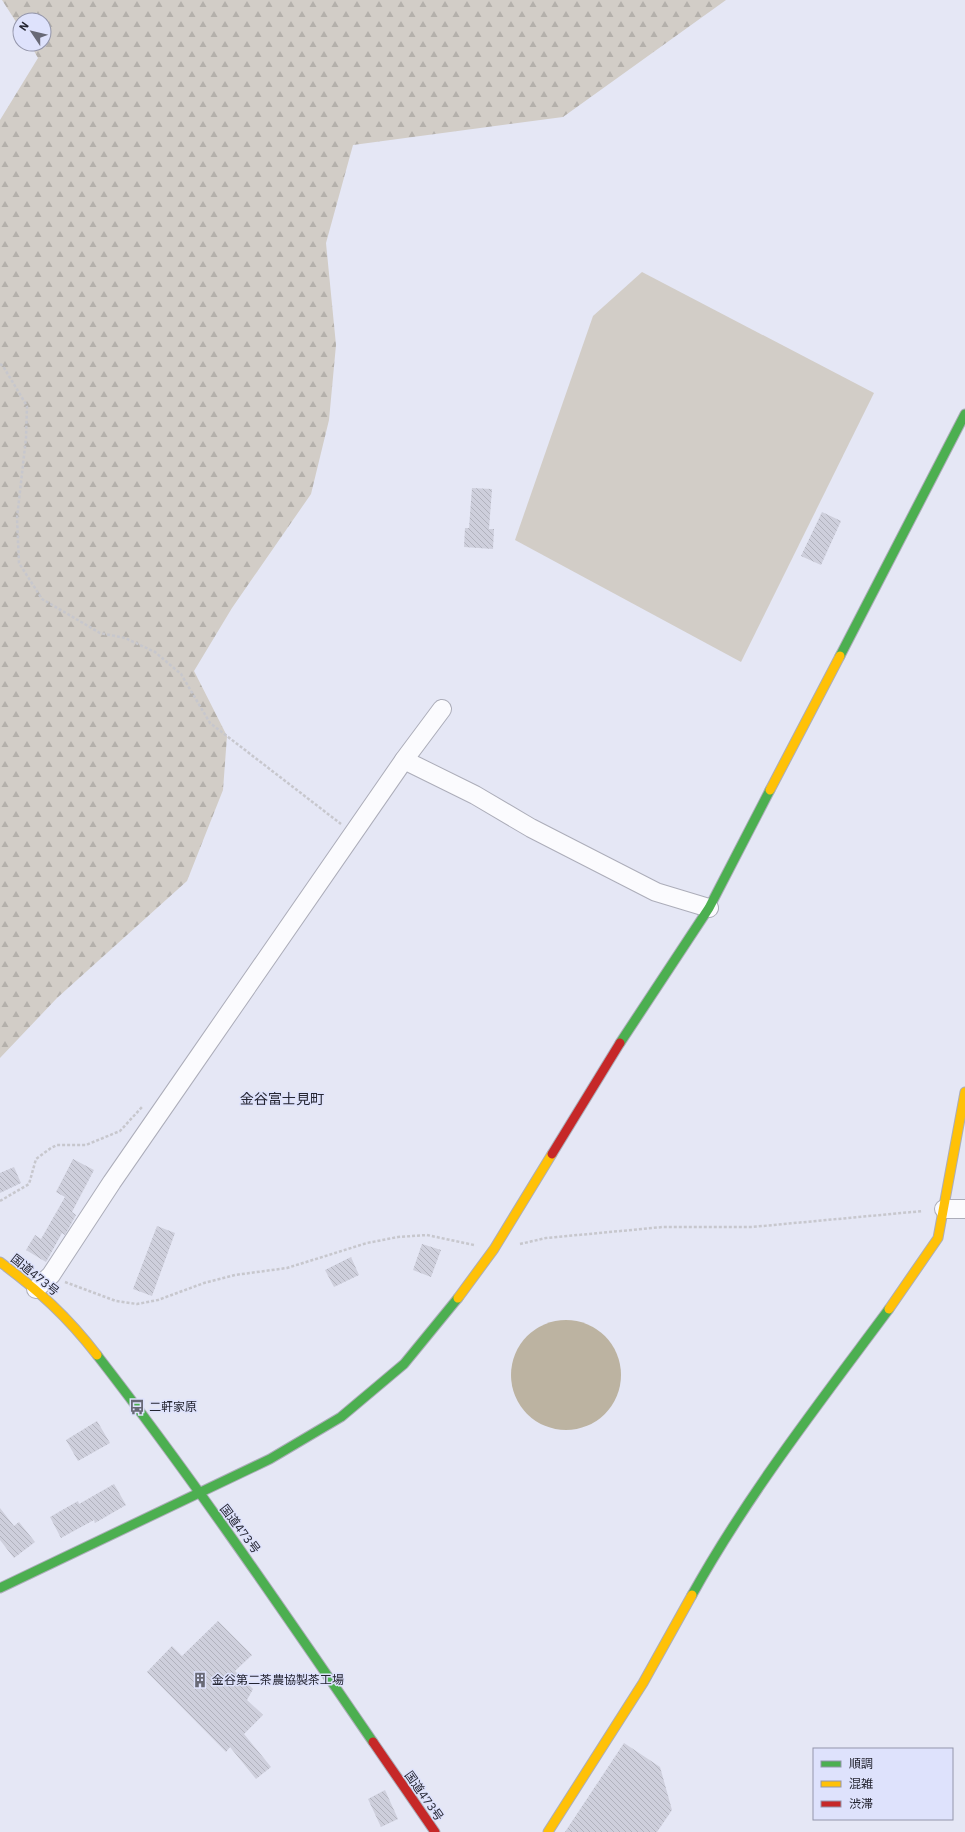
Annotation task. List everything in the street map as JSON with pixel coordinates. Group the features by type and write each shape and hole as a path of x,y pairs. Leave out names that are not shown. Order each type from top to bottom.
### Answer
{"main road":[{"path":"0,1588 270,1459 341,1417 404,1364 451,1308 494,1249 637,1015 709,908 965,414"},
{"path":"548,1832 643,1683 717,1550 796,1435 914,1274 938,1238 965,1092"},
{"name":"国道473号","path":"0,1262 36,1290 61,1313 82,1336 137,1407 248,1560 435,1832"}],"street":[{"path":"36,1290 51,1275 117,1175 404,760 442,708"},
{"path":"404,760 475,795 531,828 656,892 709,908"},
{"path":"944,1209 965,1209"}],"path":[{"path":"0,364 3,366 27,406 26,438 17,518 19,563 42,599 100,633 125,638 155,652 181,674 210,723 354,834"},
{"path":"0,1201 29,1184 36,1159 51,1148 56,1145 86,1145 120,1131 143,1106"},
{"path":"51,1275 116,1301 137,1304 158,1300 204,1283 235,1275 287,1268 367,1243 398,1237 427,1235 494,1249 546,1238 655,1227 752,1227 944,1209"}],"green space":[{"path":"2,0 726,0 563,117 353,145 326,243 336,345 329,420 311,494 232,608 194,671 227,736 223,790 187,881 57,998 0,1058 0,120 38,58 35,52 52,52 52,12 12,12 12,16"},
{"path":"642,272 874,393 741,662 515,540 593,316"}],"shaded area":[{"path":"566,1320 587,1324 597,1329 605,1336 612,1344 617,1354 621,1375 617,1396 612,1406 605,1414 597,1421 587,1426 566,1430 545,1426 535,1421 527,1414 520,1406 515,1396 511,1375 515,1354 520,1344 527,1336 535,1329 545,1324"}],"building":[{"path":"472,488 492,489 489,529 494,529 493,549 464,547 465,528 469,528"},
{"path":"822,512 841,521 821,565 801,556"},
{"path":"73,1159 94,1170 72,1212 76,1215 65,1235 62,1233 46,1262 26,1250 35,1235 41,1239 65,1197 56,1192"},
{"path":"14,1167 21,1183 0,1193 0,1173"},
{"path":"157,1226 175,1233 152,1296 133,1289"},
{"path":"422,1244 441,1250 431,1277 413,1270"},
{"path":"351,1257 359,1275 334,1287 325,1270"},
{"path":"97,1421 110,1443 78,1461 66,1440"},
{"path":"114,1484 126,1505 95,1523 94,1520 61,1538 50,1517 78,1501 79,1504"},
{"path":"0,1508 14,1526 19,1522 35,1542 14,1558 0,1540"},
{"name":"金谷第二茶農協製茶工場","path":"218,1621 252,1655 235,1671 253,1689 247,1700 263,1715 244,1734 271,1767 256,1779 230,1747 226,1752 147,1672 172,1646 182,1656"},
{"path":"624,1743 660,1767 672,1810 657,1832 565,1832"},
{"path":"385,1790 398,1819 381,1827 368,1799"}],"traffic: fast":[{"path":"840,656 965,414"},
{"path":"620,1043 709,908 770,790"},
{"path":"0,1588 270,1459 341,1417 404,1364 458,1298"},
{"path":"692,1595 737,1521 761,1485 811,1414 889,1309"},
{"path":"97,1355 203,1498 373,1742"}],"traffic: slow":[{"path":"770,790 840,656"},
{"path":"889,1309 938,1238 965,1092"},
{"path":"458,1298 494,1249 552,1154"},
{"path":"0,1262 52,1305 75,1328 97,1355"},
{"path":"548,1832 643,1683 692,1595"}],"traffic: jam":[{"path":"552,1154 620,1043"},
{"path":"373,1742 435,1832"}],"place":[{"name":"二軒家原","path":"137,1407"},
{"name":"金谷第二茶農協製茶工場","path":"200,1680"}],"district":[{"name":"金谷富士見町","path":"282,1099"}]}
